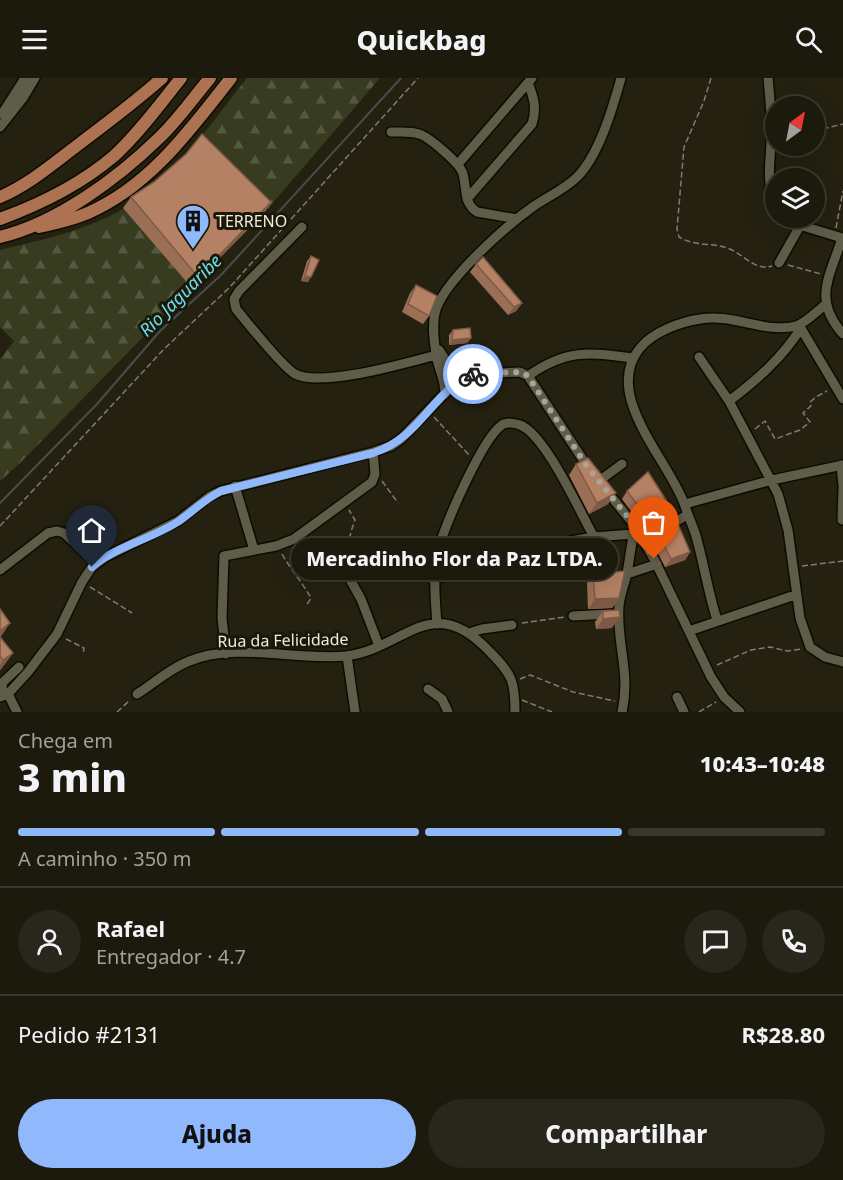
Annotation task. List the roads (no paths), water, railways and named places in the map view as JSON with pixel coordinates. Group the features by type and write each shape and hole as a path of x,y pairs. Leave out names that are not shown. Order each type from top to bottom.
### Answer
{"main road":[{"path":"134,103 153,78"},
{"path":"0,197 17,190 36,177 134,103 162,78"},
{"path":"0,219 47,200 96,170 116,154 181,78"},
{"path":"23,231 83,199 144,151 173,122 210,78"},
{"path":"0,237 71,220 107,204 140,182 176,146 231,78"}],"street":[{"path":"0,117 25,78"},
{"path":"0,127 23,98 35,78"},
{"path":"445,394 444,377 434,332 435,314 443,294 471,263 518,219 572,182 585,167 601,135 621,78"},
{"path":"768,78 772,138 771,168"},
{"path":"466,199 487,178 532,124 536,109 530,81"},
{"path":"458,164 530,81"},
{"path":"391,132 420,134 458,164 463,172 466,199 472,209 479,213 518,219"},
{"path":"0,192 17,190"},
{"path":"302,227 239,291 234,299 236,309 290,370 304,376 336,377 438,352"},
{"path":"779,263 798,228"},
{"path":"803,228 840,237 826,289 825,305 831,319 843,334"},
{"path":"729,401 761,376 783,354 800,327 825,305"},
{"path":"717,620 685,504 631,401 628,381 632,358 652,337 700,319 723,319 781,327 800,327"},
{"path":"800,327 843,399"},
{"path":"438,352 459,381"},
{"path":"528,376 544,366 579,353 632,358"},
{"path":"699,357 729,401 772,480 784,514 795,595 802,626 810,647 825,657 843,662"},
{"path":"17,712 4,695 57,634 82,582 96,563 178,521 210,496 234,486 373,453 391,446 401,439 459,381 474,374 520,372 528,376 586,465 644,541 707,670 724,697 740,712"},
{"path":"437,624 433,580 438,549 447,523 476,462 501,425 519,424 533,432 550,457 594,537"},
{"path":"226,654 222,618 223,557 276,546 304,532 372,482 375,474 373,453"},
{"path":"599,482 622,464"},
{"path":"685,504 772,480 842,465 842,520"},
{"path":"234,486 254,550"},
{"path":"644,541 687,515"},
{"path":"433,580 514,551 634,530"},
{"path":"623,708 625,670 618,614 634,530"},
{"path":"0,570 48,533 57,531 64,533 96,563"},
{"path":"627,574 657,564"},
{"path":"342,565 361,599 379,646"},
{"path":"689,631 795,595"},
{"path":"573,616 618,614"},
{"name":"Rua da Felicidade","path":"137,694 189,661 226,654 347,656 379,646 406,632 437,624 447,624 469,633 501,663 514,687 515,712"},
{"path":"469,633 512,625"},
{"path":"347,656 355,712"},
{"path":"11,660 24,670"},
{"path":"428,689 442,699 448,712"},
{"path":"678,697 684,712"}],"waterway":[{"name":"Rio Jaguaribe","path":"0,503 97,404 160,331 221,275 401,78"}],"place":[{"name":"TERRENO","path":"193,250"},
{"name":"Mercadinho Flor da Paz LTDA.","path":"654,559"}]}
